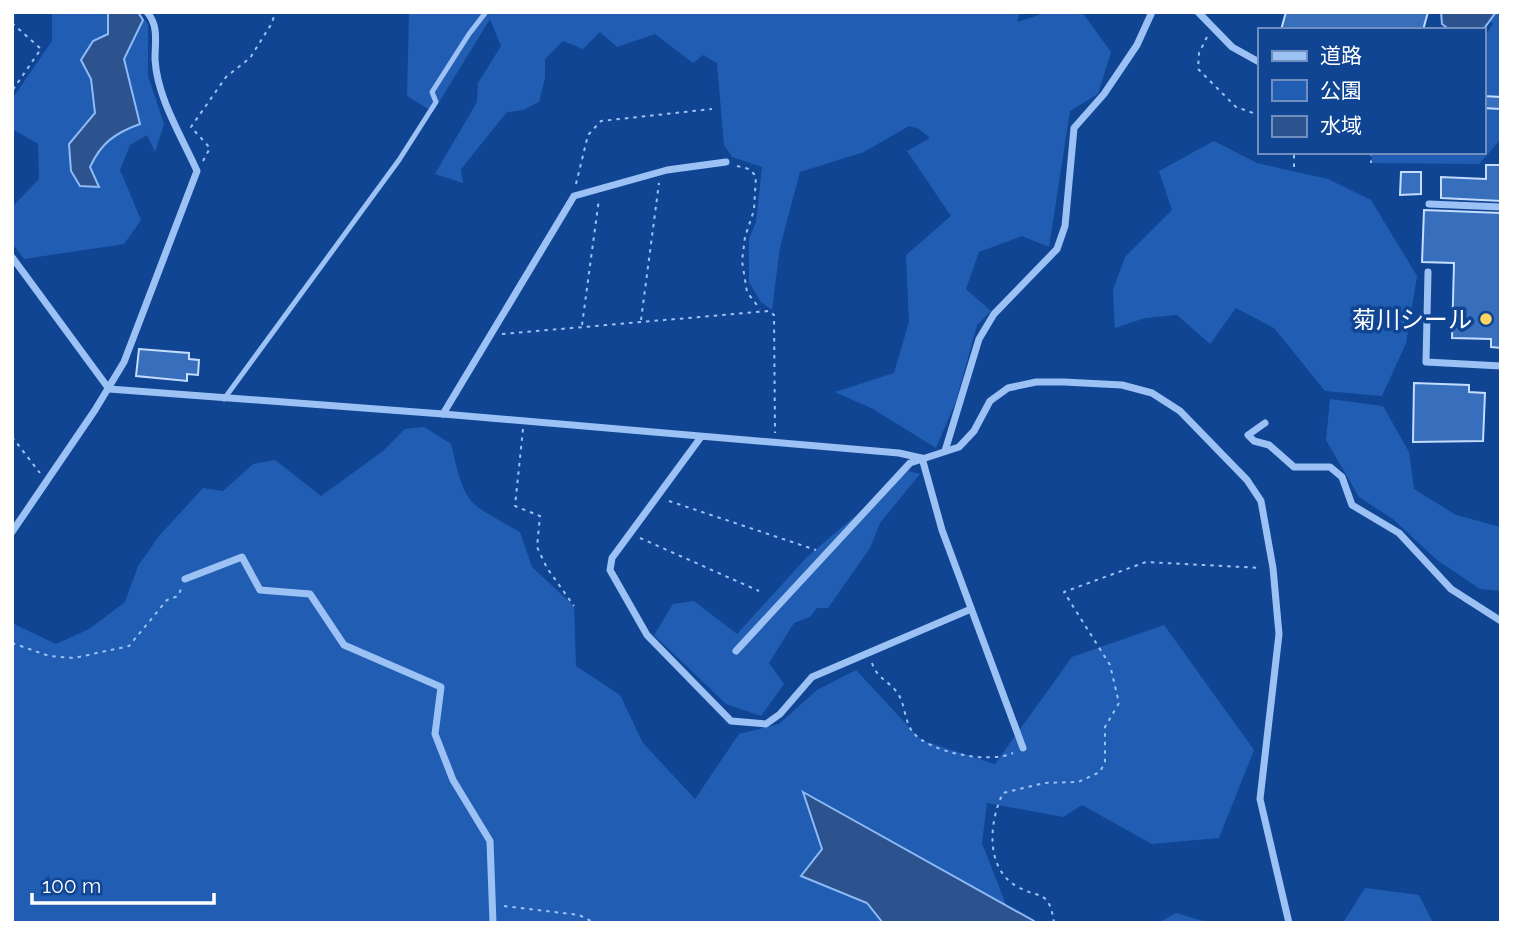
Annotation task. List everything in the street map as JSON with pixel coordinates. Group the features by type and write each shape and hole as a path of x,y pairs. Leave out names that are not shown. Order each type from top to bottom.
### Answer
{"street":[{"path":"12,532 109,389 124,362 197,171 163,94 155,62 156,28 147,12"},
{"path":"945,451 979,339 994,314 1057,249 1065,226 1074,128 1104,94 1137,45 1152,12"},
{"path":"1198,12 1243,56 1258,62"},
{"path":"443,414 487,336 574,196 661,172 726,162"},
{"path":"1429,204 1498,207"},
{"path":"12,257 109,389 443,414 899,453 922,458"},
{"path":"1427,272 1426,362 1501,366"},
{"path":"736,651 910,463 959,447 974,431 990,401 1008,388 1035,382 1064,382 1122,385 1152,393 1180,411 1247,480 1261,501 1273,568 1279,634 1260,799 1289,923"},
{"path":"1265,423 1248,435 1254,441 1269,445 1294,467 1330,467 1342,477 1352,505 1399,533 1451,589 1501,621"},
{"path":"701,437 612,558 610,570 647,635 731,721 766,724 780,714 812,677 971,609"},
{"path":"922,458 942,530 1023,748"},
{"path":"185,579 242,557 260,590 310,594 344,646 441,687 435,734 453,780 490,841 493,923"}],"lane":[{"path":"224,399 399,160 436,102 432,92 486,12"}],"path":[{"path":"197,171 210,148 191,127 226,77 250,58 272,23 275,12"},
{"path":"12,23 41,49 12,91"},
{"path":"1213,27 1199,53 1198,69 1236,107 1258,116"},
{"path":"574,196 588,135 601,121 712,109"},
{"path":"1294,154 1294,167"},
{"path":"1371,154 1371,163"},
{"path":"726,162 749,169 756,176 754,210 745,237 742,261 747,292 760,310"},
{"path":"641,321 661,172"},
{"path":"582,326 601,188"},
{"path":"487,336 760,310 774,315 776,444"},
{"path":"524,421 514,506 540,516 537,547 547,568 574,607"},
{"path":"12,438 47,483"},
{"path":"658,497 827,554"},
{"path":"630,534 760,591"},
{"path":"1054,923 1052,905 1042,894 1017,887 1000,872 991,838 995,810 1003,793 1044,783 1078,782 1100,772 1105,762 1105,727 1119,703 1110,665 1064,592 1146,562 1273,568"},
{"path":"12,643 49,656 74,658 129,646 167,600 178,596 185,579"},
{"path":"868,652 877,677 897,692 912,731 925,742 979,759 1005,757 1023,748"},
{"path":"492,905 579,915 594,923"}],"green space":[{"path":"52,12 138,12 148,24 148,76 164,124 155,152 147,135 130,145 120,170 141,220 124,244 24,259 12,243 12,207 39,179 38,144 12,129 12,99 52,41"},
{"path":"409,12 1020,12 1017,22 1048,12 1082,12 1111,52 1098,94 1070,111 1049,247 1022,236 979,252 966,289 991,311 977,325 956,401 936,448 873,409 835,392 894,373 909,322 906,255 951,216 907,151 930,138 919,129 909,126 864,152 800,172 780,247 772,310 761,302 749,282 749,239 756,222 762,167 732,157 724,145 717,63 703,55 693,63 655,34 617,47 600,32 583,49 563,41 545,59 545,78 539,102 523,110 507,112 461,169 463,183 435,174 477,102 478,83 501,46 490,19 433,112 407,96"},
{"path":"1481,12 1501,12 1501,139 1479,164 1371,163 1372,154 1485,154 1485,36 1493,24"},
{"path":"1214,141 1257,163 1328,179 1371,200 1417,276 1406,343 1382,396 1325,391 1274,328 1236,308 1210,344 1177,315 1145,318 1115,328 1113,290 1125,257 1172,210 1159,171"},
{"path":"1330,399 1383,406 1409,452 1414,489 1456,515 1501,527 1501,591 1480,589 1437,560 1393,519 1359,497 1326,440"},
{"path":"424,427 451,444 460,480 471,500 488,514 520,532 532,567 574,606 576,666 620,695 643,743 695,799 739,734 779,724 817,690 856,670 921,740 995,764 1072,657 1164,625 1254,750 1219,838 1152,844 1082,805 1063,817 987,803 982,843 1013,923 12,923 12,623 56,644 89,629 125,602 138,566 159,536 203,488 223,491 253,464 275,460 321,496 383,451 405,429"},
{"path":"908,471 920,474 880,523 870,548 828,608 817,608 810,617 794,623 769,663 784,684 761,716 726,704 654,635 673,604 694,601 737,634 807,557"},
{"path":"1365,888 1419,895 1433,923 1343,923"},
{"path":"1176,913 1210,923 1158,923"}],"water":[{"path":"108,12 138,12 143,20 124,59 140,124 116,135 99,151 90,167 99,187 80,186 71,171 69,144 95,113 91,79 81,60 93,41 108,34"},
{"path":"1441,12 1496,12 1484,28 1447,28 1442,24"},
{"path":"803,792 1034,923 883,923 867,903 801,876 822,849"}],"building":[{"path":"1286,12 1428,12 1424,28 1282,28"},
{"path":"1485,96 1501,97 1501,109 1485,108"},
{"path":"1486,165 1501,165 1501,201 1441,198 1441,177 1486,179"},
{"path":"1401,172 1421,172 1421,194 1400,195"},
{"path":"1424,210 1501,213 1501,348 1491,347 1491,339 1452,338 1454,263 1422,262"},
{"path":"139,349 189,353 189,359 199,360 198,375 187,374 187,381 136,376"},
{"path":"1414,383 1469,385 1469,392 1485,393 1483,441 1413,442"}],"place":[{"name":"菊川シール","path":"1486,319"}]}
